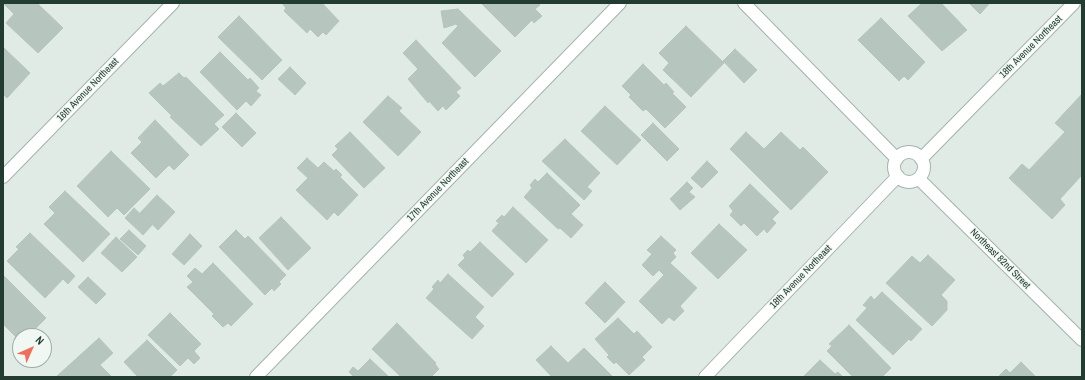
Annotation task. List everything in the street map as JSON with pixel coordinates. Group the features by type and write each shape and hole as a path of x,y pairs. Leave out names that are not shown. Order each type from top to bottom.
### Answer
{"street":[{"name":"16th Avenue Northeast","path":"3,177 173,3"},
{"name":"17th Avenue Northeast","path":"256,377 620,3"},
{"path":"744,3 897,159"},
{"name":"18th Avenue Northeast","path":"921,159 1074,3"},
{"path":"910,152 921,159 924,172 919,179 910,182 901,180 894,168 897,159 901,155 910,152"},
{"name":"18th Avenue Northeast","path":"705,377 898,176"},
{"name":"Northeast 82nd Street","path":"919,179 1082,340"}],"building":[{"path":"3,3 37,3 63,28 38,53 6,23 14,14"},
{"path":"282,3 322,3 339,21 326,35 323,32 318,37 310,29 307,33 284,11 286,8"},
{"path":"481,3 538,3 540,5 535,9 542,16 534,23 532,20 515,37"},
{"path":"922,3 941,3 967,30 942,51 908,16"},
{"path":"969,3 990,3 980,14"},
{"path":"458,9 501,51 475,77 442,43 458,26 456,24 444,28 441,11"},
{"path":"239,16 282,60 262,80 218,37"},
{"path":"881,18 925,62 908,80 904,76 899,81 858,40"},
{"path":"686,26 724,63 691,97 663,70 669,63 659,53"},
{"path":"416,40 461,88 456,92 460,96 446,110 443,106 438,111 429,101 428,103 408,79 418,69 403,53"},
{"path":"3,47 30,73 7,98 3,94"},
{"path":"735,49 757,70 744,83 723,61"},
{"path":"220,52 248,80 250,78 259,88 256,91 261,95 251,106 246,101 237,110 200,72"},
{"path":"643,64 664,85 666,83 674,92 672,93 686,107 665,128 646,109 643,111 629,97 631,95 622,86"},
{"path":"290,67 306,83 295,95 278,79"},
{"path":"179,73 184,78 186,77 224,115 214,124 219,129 201,146 170,117 172,116 149,93 160,83 163,86"},
{"path":"1082,94 1082,175 1060,199 1065,205 1052,219 1009,178 1022,164 1029,170 1065,132 1055,123"},
{"path":"388,96 402,108 399,111 421,132 398,156 363,122"},
{"path":"605,106 641,140 617,165 581,131"},
{"path":"236,113 256,133 242,147 222,127"},
{"path":"155,120 189,155 174,170 169,165 156,178 131,153 142,142 138,138"},
{"path":"653,123 679,149 667,161 641,135"},
{"path":"350,132 385,168 364,188 332,155 338,149 335,146"},
{"path":"746,132 764,149 781,132 800,150 803,147 828,172 791,210 730,149"},
{"path":"565,139 600,173 587,187 592,191 584,200 542,161"},
{"path":"111,151 150,189 124,215 117,208 108,217 77,186"},
{"path":"307,158 318,168 324,162 334,171 336,169 342,175 340,177 358,195 338,216 334,212 327,220 296,190 308,178 297,168"},
{"path":"707,161 718,172 702,188 691,178"},
{"path":"547,173 580,205 571,214 583,225 571,238 560,228 558,229 524,197 532,188 530,185 535,179 538,182"},
{"path":"687,182 693,188 689,192 695,197 680,210 670,199"},
{"path":"750,184 779,212 772,219 776,223 767,233 764,229 757,236 744,223 741,226 730,215 733,211 729,206"},
{"path":"65,191 110,234 83,262 44,224 55,213 49,207"},
{"path":"157,195 175,212 158,230 140,213"},
{"path":"513,207 548,240 526,263 492,231 499,223 496,221 502,215 504,217"},
{"path":"134,208 152,225 143,235 125,218"},
{"path":"281,217 311,248 288,270 259,238"},
{"path":"719,224 747,250 718,279 691,253"},
{"path":"129,230 146,246 138,255 120,239"},
{"path":"236,230 245,239 248,236 286,275 279,282 281,284 274,291 272,288 265,295 219,247"},
{"path":"30,233 75,276 68,284 63,279 45,298 7,261 19,249 16,247"},
{"path":"190,234 202,246 184,265 172,254"},
{"path":"661,236 676,250 673,253 676,257 670,263 697,288 680,306 684,311 674,321 669,317 662,324 639,301 664,275 659,270 653,276 642,265 652,254 647,250"},
{"path":"116,237 137,257 122,272 101,253"},
{"path":"480,242 514,274 492,297 458,265 465,258 463,255 468,250 470,252"},
{"path":"928,255 955,280 941,295 947,301 947,310 932,326 886,283 912,256 920,263"},
{"path":"213,263 253,304 231,326 228,323 223,327 212,316 214,314 187,287 193,282 187,276 195,268 202,274"},
{"path":"448,274 484,307 475,317 484,326 472,339 426,298 434,289 432,287 438,280 440,283"},
{"path":"3,275 46,318 36,328 12,328 12,333 3,324"},
{"path":"88,277 106,294 96,304 78,287"},
{"path":"605,282 625,302 605,323 585,303"},
{"path":"882,292 922,329 911,341 909,339 893,355 856,320 867,308 863,305 871,296 874,300"},
{"path":"170,313 201,344 194,351 200,358 194,364 188,358 180,366 148,335"},
{"path":"618,318 634,334 637,331 652,347 642,357 645,360 629,375 616,362 614,364 607,357 609,355 595,339"},
{"path":"397,323 436,363 435,364 439,369 431,377 401,377 372,349"},
{"path":"849,325 891,368 882,377 853,377 827,351 832,346 829,344"},
{"path":"99,338 113,353 100,365 111,376 57,376"},
{"path":"147,340 177,370 170,377 138,377 124,362"},
{"path":"551,346 568,363 584,348 613,377 552,377 536,360"},
{"path":"370,359 389,377 354,377 349,372 353,367 358,371"},
{"path":"820,360 835,374 838,372 843,377 803,377"},
{"path":"1021,362 1036,377 998,377 1006,369 1010,373"}]}
